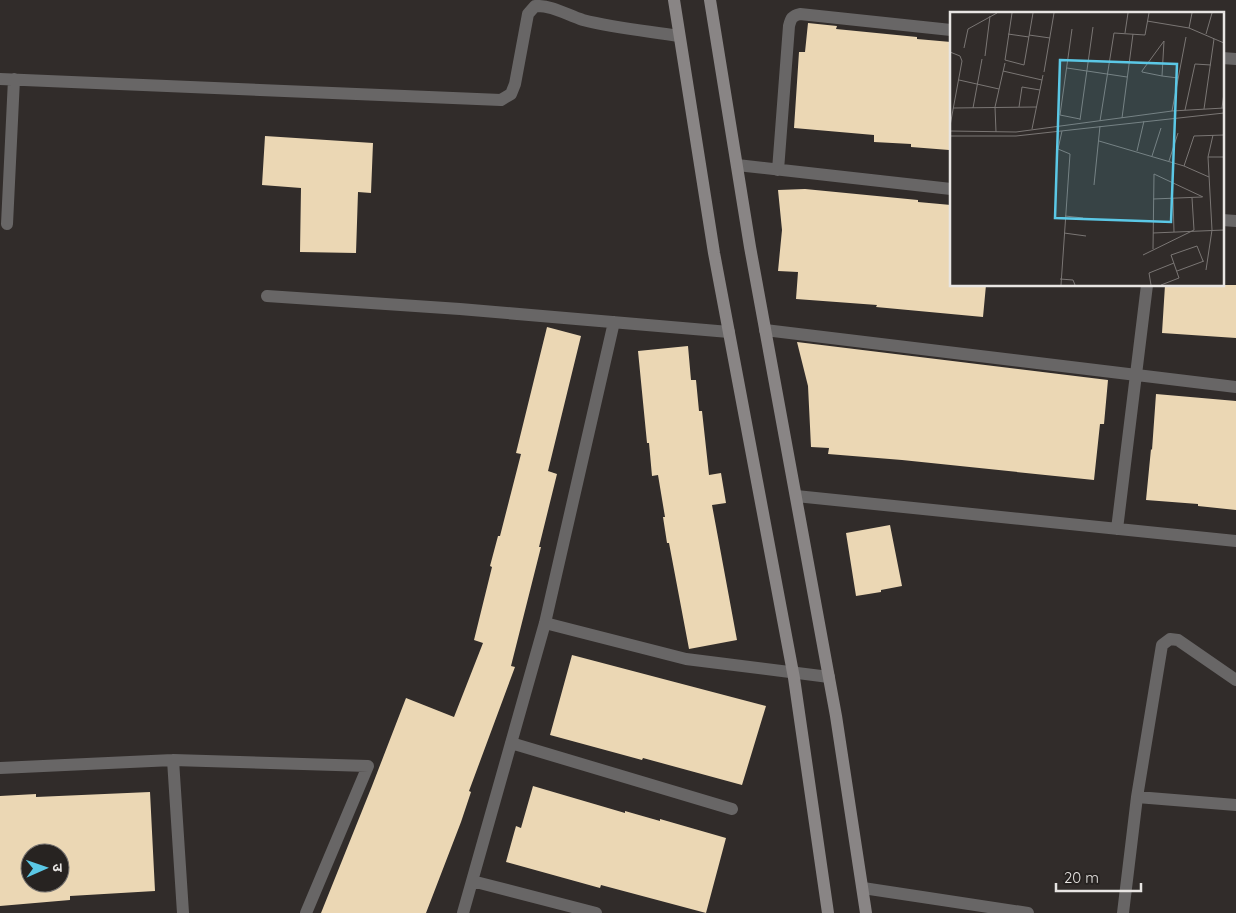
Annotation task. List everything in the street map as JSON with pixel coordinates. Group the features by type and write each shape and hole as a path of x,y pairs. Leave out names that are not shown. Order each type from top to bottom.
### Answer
{"main road":[{"path":"674,0 714,253 793,672 828,913"},
{"path":"710,0 765,330 829,677 866,913"}],"street":[{"path":"0,79 501,100 511,94 515,84 528,14 535,6 545,5 581,19 605,25 679,36"},
{"path":"778,170 790,19 800,14 950,30"},
{"path":"8,224 14,80"},
{"path":"737,166 950,189"},
{"path":"1117,529 1147,286"},
{"path":"267,296 460,309 729,332"},
{"path":"463,913 545,623 614,322"},
{"path":"765,330 1236,387"},
{"path":"796,496 1236,541"},
{"path":"545,623 686,659 829,677"},
{"path":"1123,913 1137,797 1162,645 1170,639 1178,640 1236,680"},
{"path":"511,742 732,809"},
{"path":"173,760 183,913"},
{"path":"0,768 173,760 368,766 306,913"},
{"path":"1137,797 1236,805"},
{"path":"472,881 596,913"},
{"path":"863,888 1028,913"}],"building":[{"path":"808,23 837,26 836,29 950,42 949,150 911,147 911,144 874,142 874,135 794,128 799,52 805,52"},
{"path":"265,136 373,143 371,193 358,192 356,253 300,252 301,188 262,185"},
{"path":"805,189 950,205 950,286 986,286 983,317 876,307 877,305 796,299 798,272 778,271 782,230 778,190"},
{"path":"1236,285 1236,338 1162,333 1165,286"},
{"path":"547,327 581,336 548,471 557,474 511,666 515,667 469,791 471,792 461,822 426,913 321,913 406,698 454,717 483,643 474,640 492,567 490,566 498,536 500,536 521,454 516,453"},
{"path":"797,342 1108,380 1104,424 1100,424 1094,480 828,454 829,448 811,447 808,386"},
{"path":"688,346 691,380 696,380 699,411 702,411 709,475 721,473 726,503 712,505 737,640 689,649 669,543 667,543 658,475 652,476 638,351"},
{"path":"1156,394 1236,401 1236,510 1198,506 1198,504 1146,500"},
{"path":"890,525 902,586 856,596 846,533"},
{"path":"572,655 766,706 742,785 550,735"},
{"path":"533,786 625,813 625,811 660,821 660,819 726,838 706,913 601,885 600,888 506,862 516,826 521,828"},
{"path":"150,792 155,891 70,896 70,900 0,906 0,796 36,794 36,797"}]}
